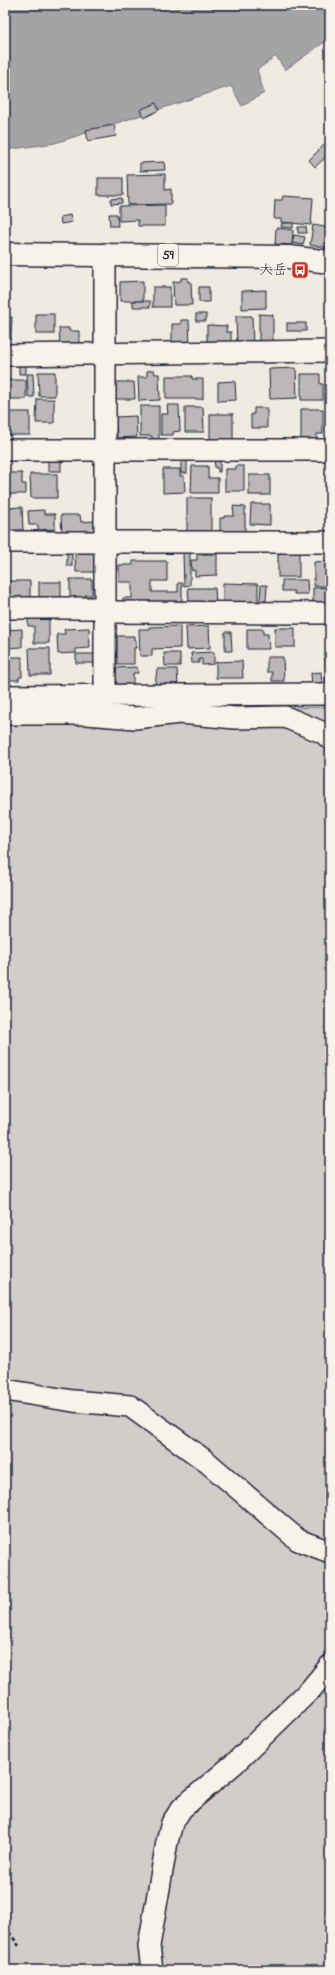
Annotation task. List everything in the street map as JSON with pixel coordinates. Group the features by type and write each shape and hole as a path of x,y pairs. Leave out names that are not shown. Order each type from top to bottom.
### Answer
{"main road":[{"name":"59","path":"5,254 289,257 330,262"}],"street":[{"path":"105,254 105,694"},
{"path":"5,356 106,353 330,351"},
{"path":"5,450 330,450"},
{"path":"5,542 330,542"},
{"path":"5,608 330,612"},
{"path":"5,696 105,694 330,694"},
{"path":"5,714 87,714 135,718 180,713 235,718 285,717 324,733 330,739"},
{"path":"5,1390 73,1401 130,1406 207,1462 298,1540 330,1552"},
{"path":"152,1970 149,1946 172,1823 182,1808 235,1763 311,1689 330,1666"}],"path":[{"path":"5,1926 18,1946"}],"shaded area":[{"path":"5,5 330,5 330,38 285,70 276,56 257,70 264,93 242,106 231,86 55,143 5,150"},
{"path":"5,705 114,705 257,709 330,707 330,1970 5,1970"}],"building":[{"path":"156,103 159,110 144,118 140,110"},
{"path":"114,125 116,136 88,141 86,130"},
{"path":"328,141 330,143 330,153 315,167 309,160"},
{"path":"164,162 165,170 140,171 140,163"},
{"path":"165,174 165,190 171,189 171,204 128,205 127,175"},
{"path":"98,178 123,178 123,195 98,195"},
{"path":"283,196 313,198 311,225 281,222 281,219 274,219 275,200 282,200"},
{"path":"122,198 122,203 111,204 111,199"},
{"path":"165,205 165,226 138,226 138,220 119,221 119,206"},
{"path":"109,214 117,214 118,226 110,226"},
{"path":"70,215 72,222 61,224 60,217"},
{"path":"282,223 293,223 293,228 281,227"},
{"path":"313,225 330,228 330,248 310,245"},
{"path":"298,227 306,227 307,233 298,233"},
{"path":"276,228 293,230 292,245 275,244"},
{"path":"294,235 305,237 303,245 292,243"},
{"path":"181,278 188,278 188,282 191,282 192,305 174,305 173,282 181,281"},
{"path":"143,281 143,301 120,301 120,282"},
{"path":"153,287 170,287 170,307 153,307"},
{"path":"199,287 209,287 209,302 199,302"},
{"path":"266,290 266,308 242,309 242,291"},
{"path":"133,301 150,301 150,307 133,307"},
{"path":"36,314 54,314 54,334 36,334"},
{"path":"196,314 206,314 206,321 196,321"},
{"path":"259,314 273,315 273,342 259,342"},
{"path":"236,316 252,316 253,347 237,348"},
{"path":"5,317 12,317 11,338 5,338"},
{"path":"181,320 189,320 190,348 172,348 172,324 181,324"},
{"path":"287,323 306,323 306,331 287,331"},
{"path":"207,325 227,326 226,332 231,332 231,349 207,349"},
{"path":"59,328 69,328 69,331 79,331 79,345 60,346"},
{"path":"26,361 26,374 19,374 19,362"},
{"path":"296,368 297,398 270,399 269,369"},
{"path":"154,370 155,374 159,374 160,400 139,401 138,377 147,377 147,371"},
{"path":"38,372 55,372 55,396 39,396"},
{"path":"27,374 33,374 34,397 28,397"},
{"path":"301,374 320,374 320,384 323,384 323,400 301,400"},
{"path":"166,376 192,376 192,379 203,379 203,399 166,399"},
{"path":"5,380 26,380 26,399 5,399"},
{"path":"235,381 236,400 218,401 218,382"},
{"path":"113,382 134,382 135,399 113,399"},
{"path":"37,399 54,399 54,423 36,423"},
{"path":"167,405 179,405 180,431 173,432 173,435 161,435 161,414 168,414"},
{"path":"140,406 159,406 159,442 152,442 152,436 140,436"},
{"path":"185,407 203,407 204,432 185,432"},
{"path":"254,408 267,408 267,428 251,428 251,414 254,414"},
{"path":"301,409 323,409 323,434 317,434 317,441 301,441"},
{"path":"5,412 30,412 30,435 5,435"},
{"path":"210,414 233,414 233,442 210,442"},
{"path":"136,416 137,437 117,438 116,417"},
{"path":"214,457 220,457 220,472 218,472 218,468 215,468"},
{"path":"48,459 61,459 61,471 48,471"},
{"path":"181,459 187,459 187,473 181,473"},
{"path":"192,466 208,466 208,478 218,478 218,493 191,493"},
{"path":"236,466 244,466 244,491 225,491 225,469 236,469"},
{"path":"163,469 180,469 180,476 184,476 185,492 163,493"},
{"path":"8,473 22,473 22,484 26,484 26,494 8,494"},
{"path":"30,474 57,474 57,498 31,498"},
{"path":"249,475 270,475 270,495 249,495"},
{"path":"187,498 211,498 211,531 187,531"},
{"path":"251,504 270,504 270,525 250,524"},
{"path":"233,506 245,507 245,535 220,534 220,518 224,518 224,516 234,516"},
{"path":"22,507 23,530 5,530 5,508"},
{"path":"44,510 44,514 55,514 55,529 38,530 38,525 29,525 28,511"},
{"path":"61,515 80,515 81,522 95,521 96,535 62,536"},
{"path":"67,550 72,550 72,566 67,566"},
{"path":"95,551 95,572 76,572 75,552"},
{"path":"183,552 190,552 190,585 184,586"},
{"path":"278,553 299,553 299,577 278,577"},
{"path":"197,554 217,554 217,575 195,576 195,570 192,571 191,560 197,560"},
{"path":"5,558 8,558 8,574 5,574"},
{"path":"133,561 167,561 167,581 152,581 152,592 178,592 178,583 182,583 182,606 123,607 123,598 132,598 132,582 119,582 119,565 133,565"},
{"path":"330,561 330,586 314,586 314,562"},
{"path":"70,579 92,579 92,595 85,595 85,600 70,600"},
{"path":"282,580 307,580 308,594 294,594 294,591 282,591"},
{"path":"7,581 30,581 30,599 7,599"},
{"path":"39,582 61,582 61,601 39,601"},
{"path":"223,583 258,584 258,602 247,602 247,607 237,607 236,602 230,602 230,606 223,606"},
{"path":"261,585 267,585 266,601 260,601"},
{"path":"330,587 330,604 313,604 313,588"},
{"path":"188,588 215,588 216,605 192,606 192,602 189,602"},
{"path":"28,616 49,616 49,643 34,643 34,626 28,626"},
{"path":"180,626 180,648 152,649 152,656 140,656 139,629 149,629 149,627"},
{"path":"209,626 210,648 187,649 186,627"},
{"path":"89,628 90,648 76,649 76,653 58,654 57,634 65,634 64,629"},
{"path":"275,628 295,628 295,647 275,647"},
{"path":"22,629 22,647 6,648 6,630"},
{"path":"247,629 263,629 263,634 268,634 269,649 247,649"},
{"path":"330,630 330,648 327,648 327,631"},
{"path":"225,632 231,632 232,651 225,651"},
{"path":"117,636 134,636 134,640 136,640 136,648 134,648 134,664 117,664"},
{"path":"29,648 50,648 50,675 30,675"},
{"path":"214,652 214,664 202,665 202,659 199,659 199,663 192,663 191,653"},
{"path":"164,653 180,653 180,666 165,666"},
{"path":"76,654 95,654 95,663 76,663"},
{"path":"7,657 22,657 22,677 19,677 19,680 7,680"},
{"path":"267,657 283,657 284,681 272,681 272,672 267,672"},
{"path":"325,657 330,657 330,684 326,684"},
{"path":"242,661 243,678 216,678 216,662"},
{"path":"137,667 138,673 133,673 133,687 114,685 114,668"},
{"path":"157,669 177,669 178,686 155,686"},
{"path":"321,672 322,685 312,685 311,673"}],"place":[{"name":"大岳","path":"300,270"}]}
